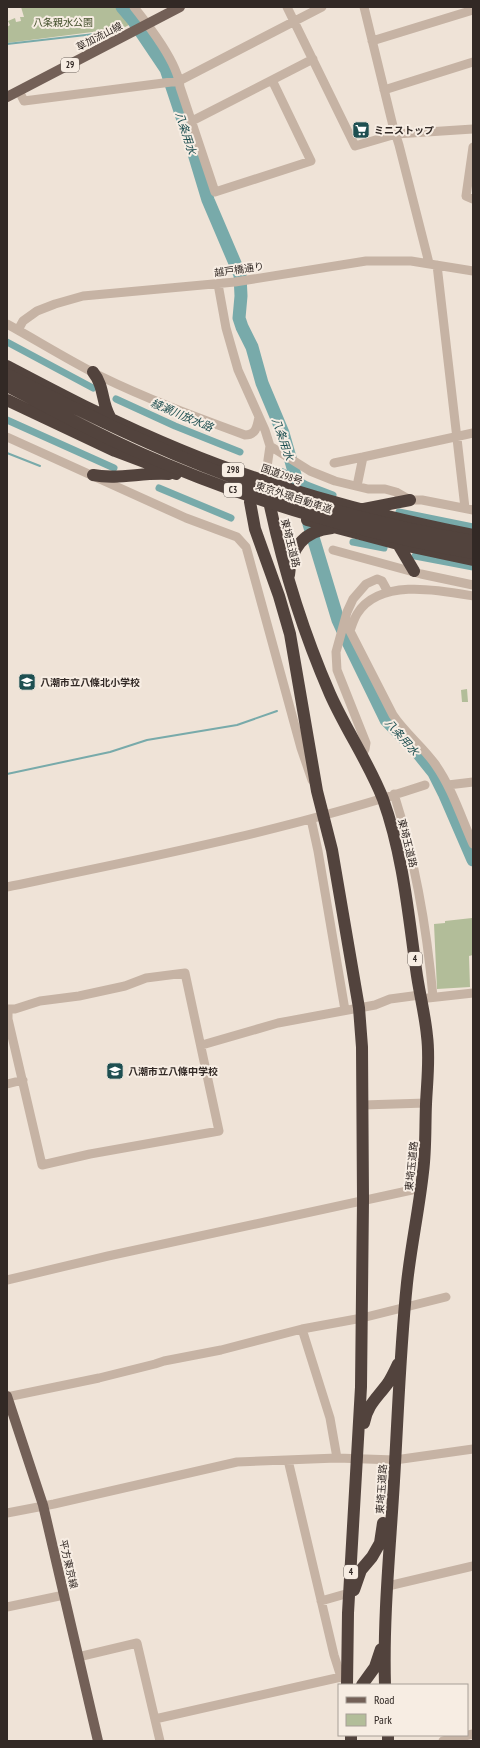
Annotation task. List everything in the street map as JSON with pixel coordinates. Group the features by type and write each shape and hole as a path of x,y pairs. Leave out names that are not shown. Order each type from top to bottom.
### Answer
{"highway":[{"name":"国道298号","path":"7,366 181,450 265,481 316,498 359,510 473,535"},
{"path":"94,372 102,387 106,409 110,417"},
{"name":"東京外環自動車道","path":"7,374 56,400 142,440 220,472 357,516 473,541"},
{"name":"東京外環自動車道","path":"7,386 87,428 140,453 232,489 289,509 365,531 473,553"},
{"name":"298","path":"8,401 109,448 250,502 333,528 473,560"},
{"path":"92,475 106,478 161,474 178,475"},
{"path":"250,502 265,481"},
{"name":"東埼玉道路","path":"265,481 288,582 308,641 330,693 382,798 401,864 425,997 429,1065 426,1103 426,1143 421,1188 412,1240 401,1357 386,1618 385,1684"},
{"path":"359,510 410,500"},
{"name":"4","path":"250,502 255,529 279,596 290,634 316,790 332,850 359,1008 362,1047 363,1105 361,1387 345,1681"},
{"path":"288,582 290,564 297,546 311,533 333,528"},
{"path":"398,544 414,571"},
{"name":"4","path":"356,1458 362,1447 365,1415 368,1408 392,1376 401,1357"},
{"name":"4","path":"348,1613 358,1576 377,1551 380,1543 386,1481 388,1472 395,1460"},
{"name":"4","path":"363,1684 375,1667 378,1660 386,1618"}],"main road":[{"name":"草加流山線","path":"7,97 180,7"},
{"name":"平方東京線","path":"7,1397 43,1506 98,1741"}],"street":[{"path":"134,7 148,24 177,72 180,87 215,192 311,161 272,80"},
{"path":"287,7 355,146 396,134 473,129"},
{"path":"19,91 24,101 179,81 322,7"},
{"path":"270,446 310,471 335,480 368,489 385,489 396,492 410,500 422,500 469,509 433,264 384,90 364,7"},
{"path":"372,41 473,10"},
{"path":"192,121 312,59"},
{"path":"384,90 473,62"},
{"path":"473,147 466,196 473,199"},
{"name":"越戸橋通り","path":"18,330 23,321 32,314 67,300 83,296 218,284 366,262 392,260 433,264 473,271"},
{"path":"218,284 221,307 238,370 270,446 265,481"},
{"path":"7,324 94,372 164,404 245,435 250,435 255,431 259,417"},
{"path":"334,464 473,433"},
{"path":"7,437 186,518 237,537 246,547 306,768 316,790"},
{"path":"357,486 363,457"},
{"path":"333,550 473,585"},
{"path":"362,755 366,743 338,670 336,652 347,612 359,591 366,584 377,579 382,581 388,592"},
{"path":"473,596 426,588 388,592 370,600 364,605 357,613 350,631 393,715 400,726 422,748 448,785 473,844"},
{"path":"448,785 473,782"},
{"path":"7,887 203,845 324,816 425,785"},
{"path":"394,794 407,837 420,900 430,964 425,997"},
{"path":"310,819 318,851 345,1010"},
{"path":"185,973 202,1045 219,1131 90,1154 42,1165 23,1080 8,1019 8,1009 15,1009 40,1001 79,996 134,984 146,978 185,973"},
{"path":"202,1045 265,1026 383,1003 390,999 473,993"},
{"path":"7,1084 23,1080"},
{"path":"363,1105 426,1103"},
{"path":"7,1280 108,1256 421,1188"},
{"path":"7,1397 98,1378 155,1364 164,1360 221,1350 302,1329 362,1318 446,1298"},
{"path":"302,1329 330,1418 337,1458"},
{"path":"7,1513 237,1462 337,1458 395,1460 473,1449"},
{"path":"155,1719 345,1681 321,1601 288,1460"},
{"path":"388,1586 473,1566"},
{"path":"321,1601 349,1593"},
{"path":"7,1607 64,1596"},
{"path":"78,1657 137,1643 160,1741"},
{"path":"443,1741 464,1736"}],"green space":[{"name":"八条親水公園","path":"21,7 119,7 134,22 120,30 100,31 7,43 7,27 10,25 8,21 15,18 16,22 21,21 20,17 24,17"},
{"path":"467,689 468,702 462,702 461,690"},
{"path":"472,918 473,955 469,956 470,987 437,989 434,924 445,923 445,921"}],"waterway":[{"name":"八条用水","path":"122,7 133,20 166,69 208,200 240,275 241,296 239,318 252,347 262,383 283,433 303,503"},
{"path":"7,44 112,32"},
{"name":"綾瀬川放水路","path":"7,342 93,388"},
{"name":"綾瀬川放水路","path":"116,399 175,426 240,452"},
{"name":"綾瀬川放水路","path":"7,420 114,468"},
{"path":"7,453 40,466"},
{"name":"綾瀬川放水路","path":"283,472 307,485 333,495"},
{"name":"綾瀬川放水路","path":"159,488 231,518"},
{"name":"綾瀬川放水路","path":"399,512 473,527"},
{"name":"八条用水","path":"309,524 338,620 386,720 418,753 434,773 473,860"},
{"name":"綾瀬川放水路","path":"353,542 384,548"},
{"name":"綾瀬川放水路","path":"415,556 473,567"},
{"path":"7,774 110,752 147,740 237,725 277,711"}],"place":[{"name":"ミニストップ","path":"361,130"},
{"name":"八潮市立八條北小学校","path":"27,682"},
{"name":"八潮市立八條中学校","path":"115,1071"}]}
